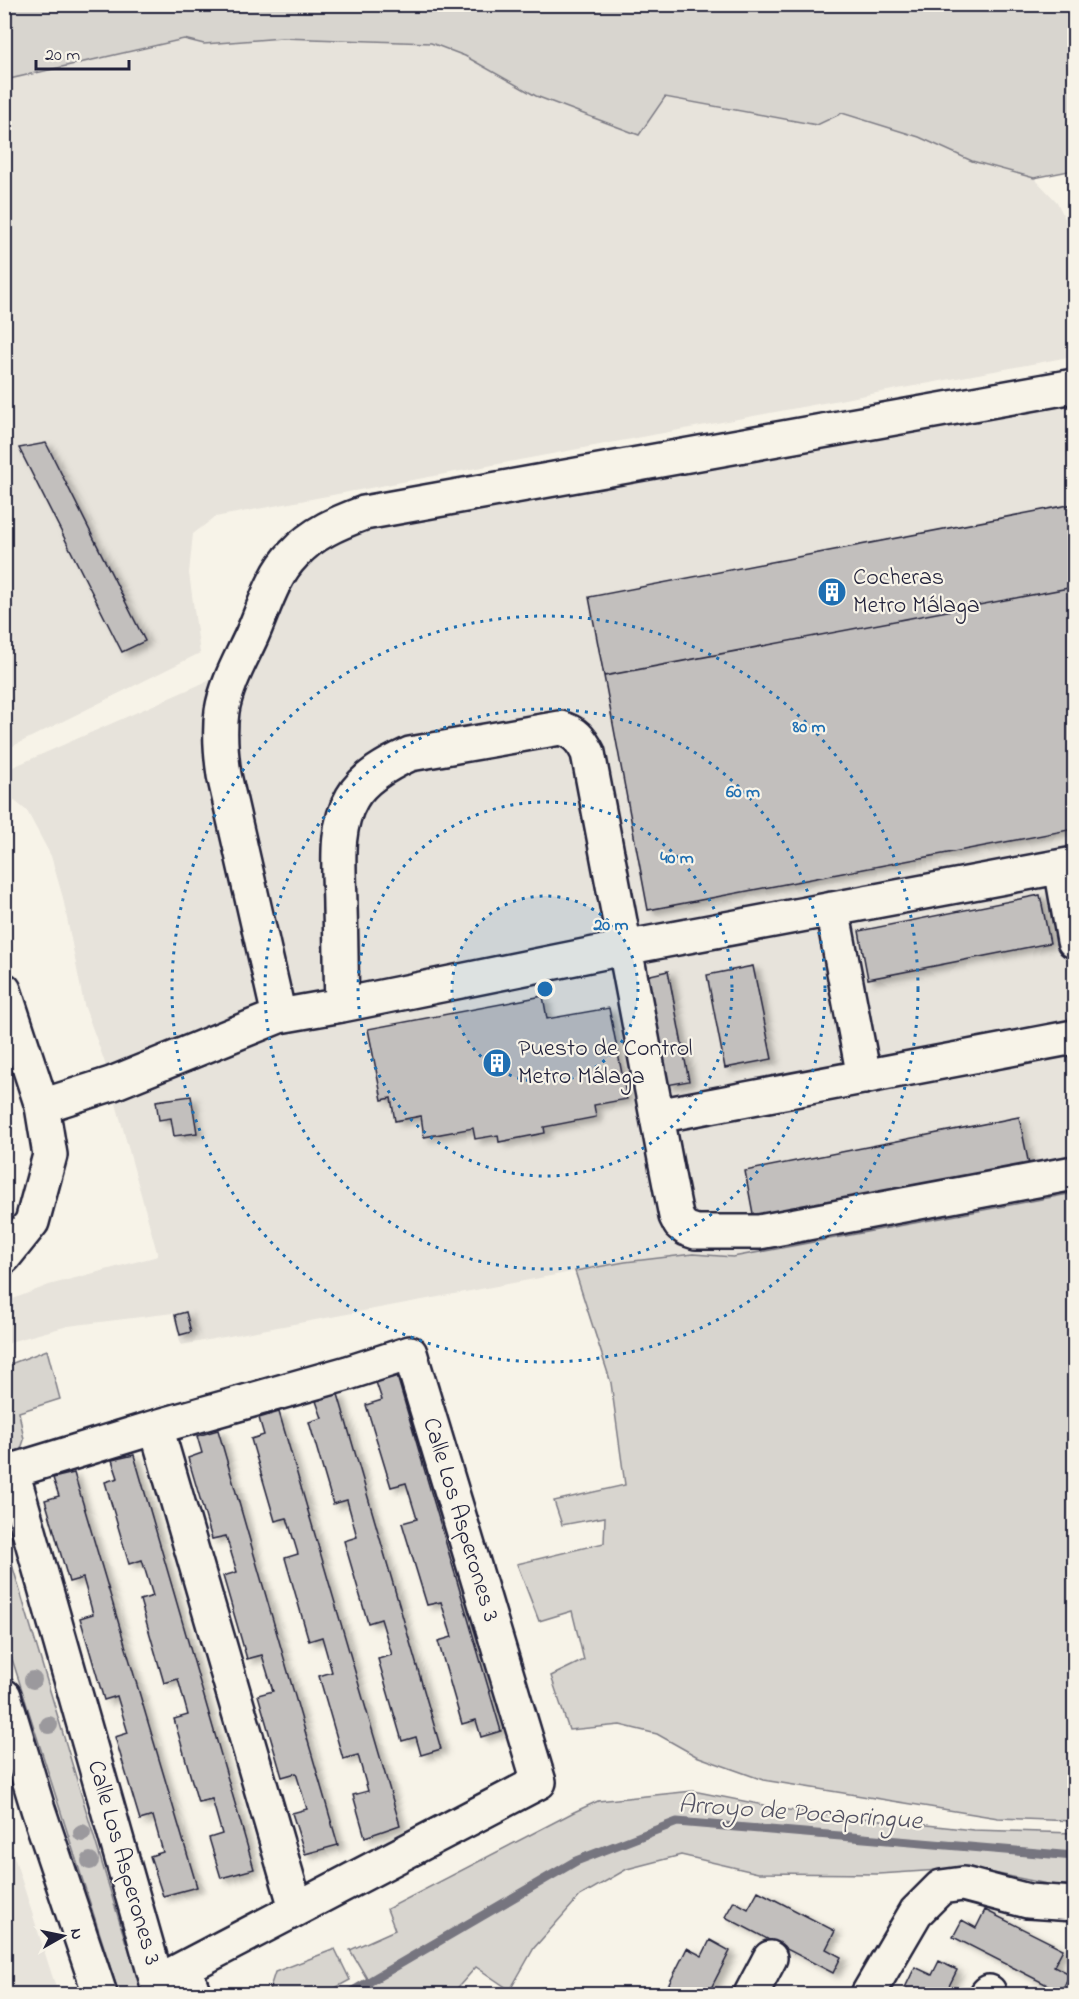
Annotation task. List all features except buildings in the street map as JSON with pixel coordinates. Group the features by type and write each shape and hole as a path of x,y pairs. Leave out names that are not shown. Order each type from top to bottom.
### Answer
{"street":[{"path":"279,1016 224,775 220,744 222,711 228,687 277,579 292,555 310,538 335,524 364,513 1074,386"},
{"path":"342,1005 339,848 343,821 352,798 369,778 388,764 410,754 560,728 573,731 582,741 588,753 676,1216 680,1224 696,1232 759,1232 1074,1173"},
{"path":"42,1106 111,1084 279,1016 624,948 1068,865 1074,941"},
{"path":"832,909 864,1077"},
{"path":"4,990 42,1106 50,1155 32,1222 4,1257"},
{"path":"657,1116 1074,1037"},
{"name":"Calle Los Asperones 3","path":"410,1353 539,1782 296,1908 189,1981 157,1982 12,1471 410,1353"},
{"path":"156,1427 296,1908"},
{"path":"4,1696 38,1809 100,1995"},
{"path":"868,1995 916,1912 941,1887 963,1884 1028,1901 1074,1904"},
{"path":"751,1995 770,1958"}],"shaded area":[{"path":"4,5 1074,5 1074,170 1034,178 972,161 919,137 842,113 817,125 665,97 639,135 536,96 465,56 431,43 282,38 204,44 184,39 5,80"},
{"path":"282,38 431,43 465,56 536,96 639,135 664,97 817,125 842,113 919,137 972,161 1034,178 1057,202 1074,238 1074,356 215,517 193,534 189,573 200,653 5,750 5,80 185,39 204,44"},
{"path":"1074,367 1074,1193 733,1257 693,1254 625,1262 181,1345 173,1313 68,1326 13,1341 5,1346 5,1302 49,1285 158,1256 104,1060 84,1005 63,898 51,856 27,811 5,793 4,771 210,680 222,668 288,539 321,513 360,499"},
{"path":"1074,1193 1074,1821 998,1818 763,1780 696,1756 657,1734 620,1725 569,1730 551,1676 584,1660 572,1611 539,1621 517,1564 604,1543 605,1517 562,1525 554,1501 625,1485 611,1383 575,1271 693,1254 733,1257"},
{"path":"47,1350 60,1399 19,1412 24,1440 19,1455 5,1460 5,1366"},
{"path":"4,1538 126,1943 138,1958 159,1994 119,1994 5,1637"},
{"path":"693,1791 788,1810 973,1830 1074,1833 1074,1885 1052,1885 970,1868 879,1874 758,1873 681,1855 627,1869 580,1896 534,1948 510,1990 476,1967 452,1994 376,1994 350,1950 395,1930 387,1909 574,1812 598,1801"},
{"path":"5,1828 58,1994 15,1994 11,1980 5,1981"},
{"path":"335,1949 350,1980 324,1994 268,1994 275,1972"}],"waterway":[{"name":"Arroyo de Pocapringue","path":"348,1994 576,1861 677,1822 1074,1856"}],"place":[{"name":"Cocheras Metro Málaga","path":"832,592"},
{"name":"Puesto de Control Metro Málaga","path":"497,1063"}]}
